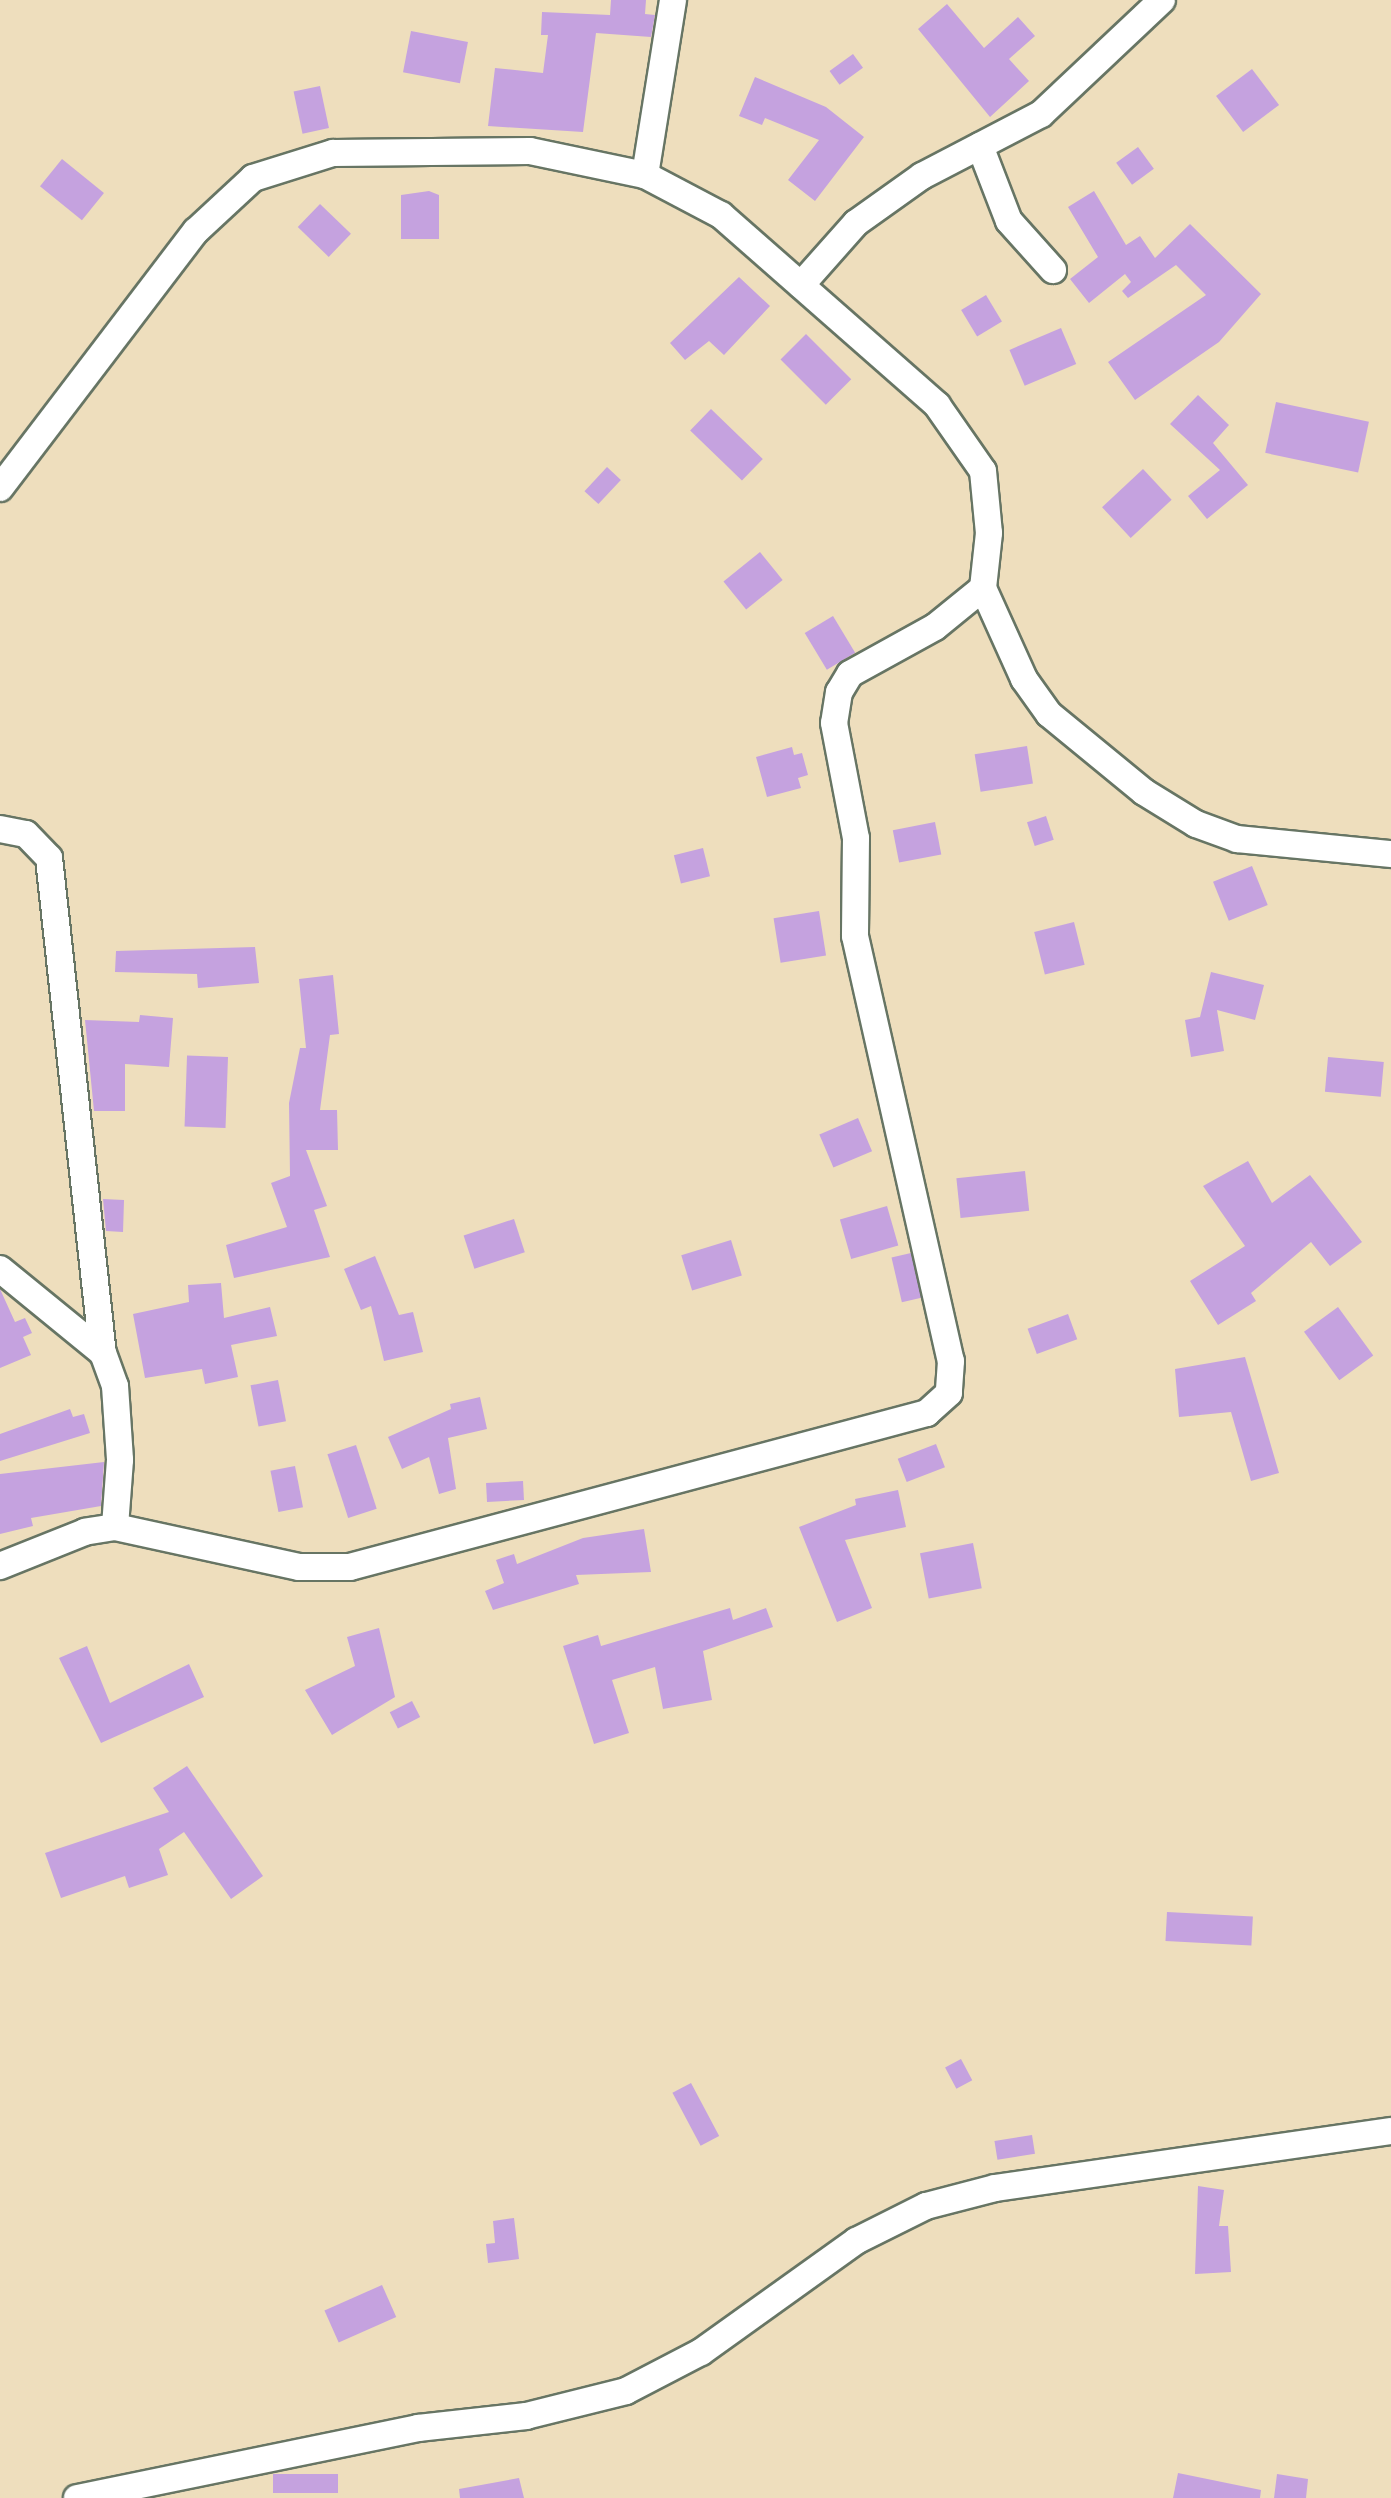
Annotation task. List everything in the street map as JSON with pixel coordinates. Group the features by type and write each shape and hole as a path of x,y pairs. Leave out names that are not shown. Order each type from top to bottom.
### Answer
{"street":[{"path":"645,175 673,0"},
{"path":"801,285 856,223 922,176 1041,114 1157,3"},
{"path":"979,146 1009,221 1053,271"},
{"path":"0,488 196,231 253,178 332,153 530,150 645,175 721,215 937,405 983,471 989,533 982,588 1024,679 1049,714 1144,792 1196,824 1237,839 1391,854"},
{"path":"0,1566 85,1532 115,1527 299,1567 350,1567 927,1413 949,1393 951,1361 855,936 856,838 834,723 839,692 850,674 935,627 982,588"},
{"path":"0,830 26,834 49,858 103,1353 115,1386 121,1460 115,1527"},
{"path":"0,1269 103,1353"},
{"path":"77,2498 406,2430 526,2416 626,2391 701,2352 856,2241 926,2206 995,2188 1391,2131"}],"building":[{"path":"611,0 646,0 645,14 655,15 651,37 596,33 583,132 488,126 495,68 543,73 548,35 541,35 542,12 610,15"},
{"path":"947,4 984,48 1018,17 1035,36 1009,59 1029,81 990,117 918,29"},
{"path":"411,31 468,42 460,83 403,72"},
{"path":"853,54 863,68 840,85 830,71"},
{"path":"1252,69 1279,105 1243,132 1216,96"},
{"path":"755,77 826,107 864,137 815,201 788,180 819,140 765,118 762,125 739,116"},
{"path":"320,86 329,128 303,134 294,92"},
{"path":"1138,147 1154,169 1132,185 1116,163"},
{"path":"62,159 104,193 82,220 40,186"},
{"path":"429,191 439,195 439,239 401,239 401,195"},
{"path":"1094,191 1126,245 1140,236 1155,258 1190,224 1261,294 1219,342 1135,400 1108,362 1206,295 1176,265 1128,298 1122,291 1131,282 1125,274 1089,303 1070,279 1098,257 1068,207"},
{"path":"320,204 351,234 329,257 298,227"},
{"path":"739,277 770,306 724,355 709,341 685,360 670,343"},
{"path":"986,295 1002,322 977,337 961,310"},
{"path":"1061,328 1076,364 1025,386 1009,350"},
{"path":"806,334 851,379 826,405 781,359"},
{"path":"1198,395 1229,425 1213,443 1248,485 1207,519 1188,496 1220,470 1170,424"},
{"path":"1276,402 1369,422 1358,473 1265,453"},
{"path":"711,409 763,459 742,481 690,431"},
{"path":"607,467 621,480 598,504 584,491"},
{"path":"1143,469 1172,500 1131,538 1102,507"},
{"path":"760,552 783,580 746,610 723,582"},
{"path":"833,616 855,653 827,670 805,633"},
{"path":"1027,746 1033,784 981,792 975,754"},
{"path":"792,747 794,755 802,753 808,775 798,778 801,788 767,797 756,757"},
{"path":"1046,816 1054,840 1035,846 1027,822"},
{"path":"935,822 941,854 899,863 893,830"},
{"path":"703,848 710,876 681,883 674,855"},
{"path":"1252,866 1268,905 1229,921 1213,882"},
{"path":"819,911 826,955 781,963 774,918"},
{"path":"1074,922 1085,965 1045,975 1034,932"},
{"path":"255,947 259,983 198,988 197,974 115,972 116,951"},
{"path":"1211,972 1264,985 1255,1020 1217,1010 1224,1051 1191,1057 1185,1020 1200,1017"},
{"path":"333,975 339,1034 330,1035 320,1110 337,1110 338,1150 306,1150 327,1206 314,1210 330,1257 234,1278 226,1245 287,1227 271,1183 290,1176 289,1103 300,1048 306,1048 299,979"},
{"path":"140,1015 173,1018 169,1067 125,1064 125,1111 94,1111 85,1020 139,1022"},
{"path":"187,1056 228,1057 226,1128 185,1127"},
{"path":"1328,1057 1384,1062 1381,1097 1325,1092"},
{"path":"858,1118 872,1151 833,1168 819,1134"},
{"path":"1248,1161 1272,1203 1310,1175 1362,1242 1330,1266 1311,1242 1251,1293 1256,1301 1218,1325 1190,1281 1245,1246 1203,1186"},
{"path":"1025,1171 1029,1211 961,1218 956,1178"},
{"path":"103,1199 124,1200 123,1232 106,1231"},
{"path":"887,1206 898,1245 851,1259 840,1220"},
{"path":"514,1219 525,1252 474,1269 464,1235"},
{"path":"731,1240 742,1275 692,1291 681,1255"},
{"path":"911,1253 921,1298 902,1302 892,1257"},
{"path":"375,1256 399,1315 413,1312 423,1352 384,1361 371,1306 361,1310 344,1269"},
{"path":"221,1283 224,1318 270,1307 277,1336 231,1345 238,1377 205,1384 202,1369 145,1378 133,1314 189,1302 188,1285"},
{"path":"0,1289 15,1322 25,1318 32,1333 23,1337 31,1355 0,1368"},
{"path":"1338,1307 1373,1356 1339,1380 1304,1332"},
{"path":"1068,1314 1077,1339 1037,1354 1028,1329"},
{"path":"1245,1357 1279,1473 1251,1481 1231,1412 1179,1417 1175,1369"},
{"path":"278,1380 286,1421 259,1427 251,1385"},
{"path":"480,1397 487,1429 448,1438 456,1489 439,1494 429,1457 402,1469 388,1437 451,1409 450,1404"},
{"path":"70,1409 73,1417 84,1414 90,1433 0,1461 0,1434"},
{"path":"936,1444 945,1467 907,1482 898,1459"},
{"path":"356,1445 377,1509 348,1518 327,1454"},
{"path":"104,1462 101,1506 31,1518 33,1526 0,1534 0,1474"},
{"path":"295,1466 303,1507 278,1512 270,1471"},
{"path":"523,1481 524,1500 487,1502 486,1483"},
{"path":"898,1490 906,1527 845,1540 872,1608 837,1622 799,1527 856,1505 855,1499"},
{"path":"644,1529 651,1572 576,1575 579,1584 493,1610 485,1591 504,1583 496,1560 514,1554 517,1564 583,1538"},
{"path":"973,1543 982,1588 929,1598 920,1553"},
{"path":"730,1608 733,1620 766,1608 773,1627 703,1651 712,1700 663,1709 655,1667 612,1680 629,1733 594,1744 563,1646 598,1635 601,1646"},
{"path":"379,1628 395,1697 332,1735 305,1690 355,1666 347,1637"},
{"path":"87,1646 110,1703 189,1664 204,1697 101,1743 59,1658"},
{"path":"412,1701 420,1717 398,1728 390,1712"},
{"path":"187,1766 263,1876 231,1899 184,1832 159,1849 168,1875 129,1888 125,1876 61,1898 45,1853 169,1812 153,1788"},
{"path":"1167,1912 1253,1917 1251,1945 1165,1941"},
{"path":"961,2059 972,2080 956,2089 945,2067"},
{"path":"691,2083 719,2136 701,2146 672,2093"},
{"path":"1032,2135 1035,2154 997,2160 994,2141"},
{"path":"1198,2186 1224,2190 1219,2226 1228,2226 1231,2272 1195,2274"},
{"path":"514,2218 519,2259 488,2263 486,2244 495,2243 493,2221"},
{"path":"382,2285 396,2317 339,2343 324,2311"},
{"path":"1178,2473 1261,2490 1260,2498 1173,2498"},
{"path":"273,2474 338,2474 338,2493 273,2493"},
{"path":"1277,2474 1308,2479 1306,2498 1274,2498"},
{"path":"519,2478 524,2498 460,2498 459,2489"}]}
